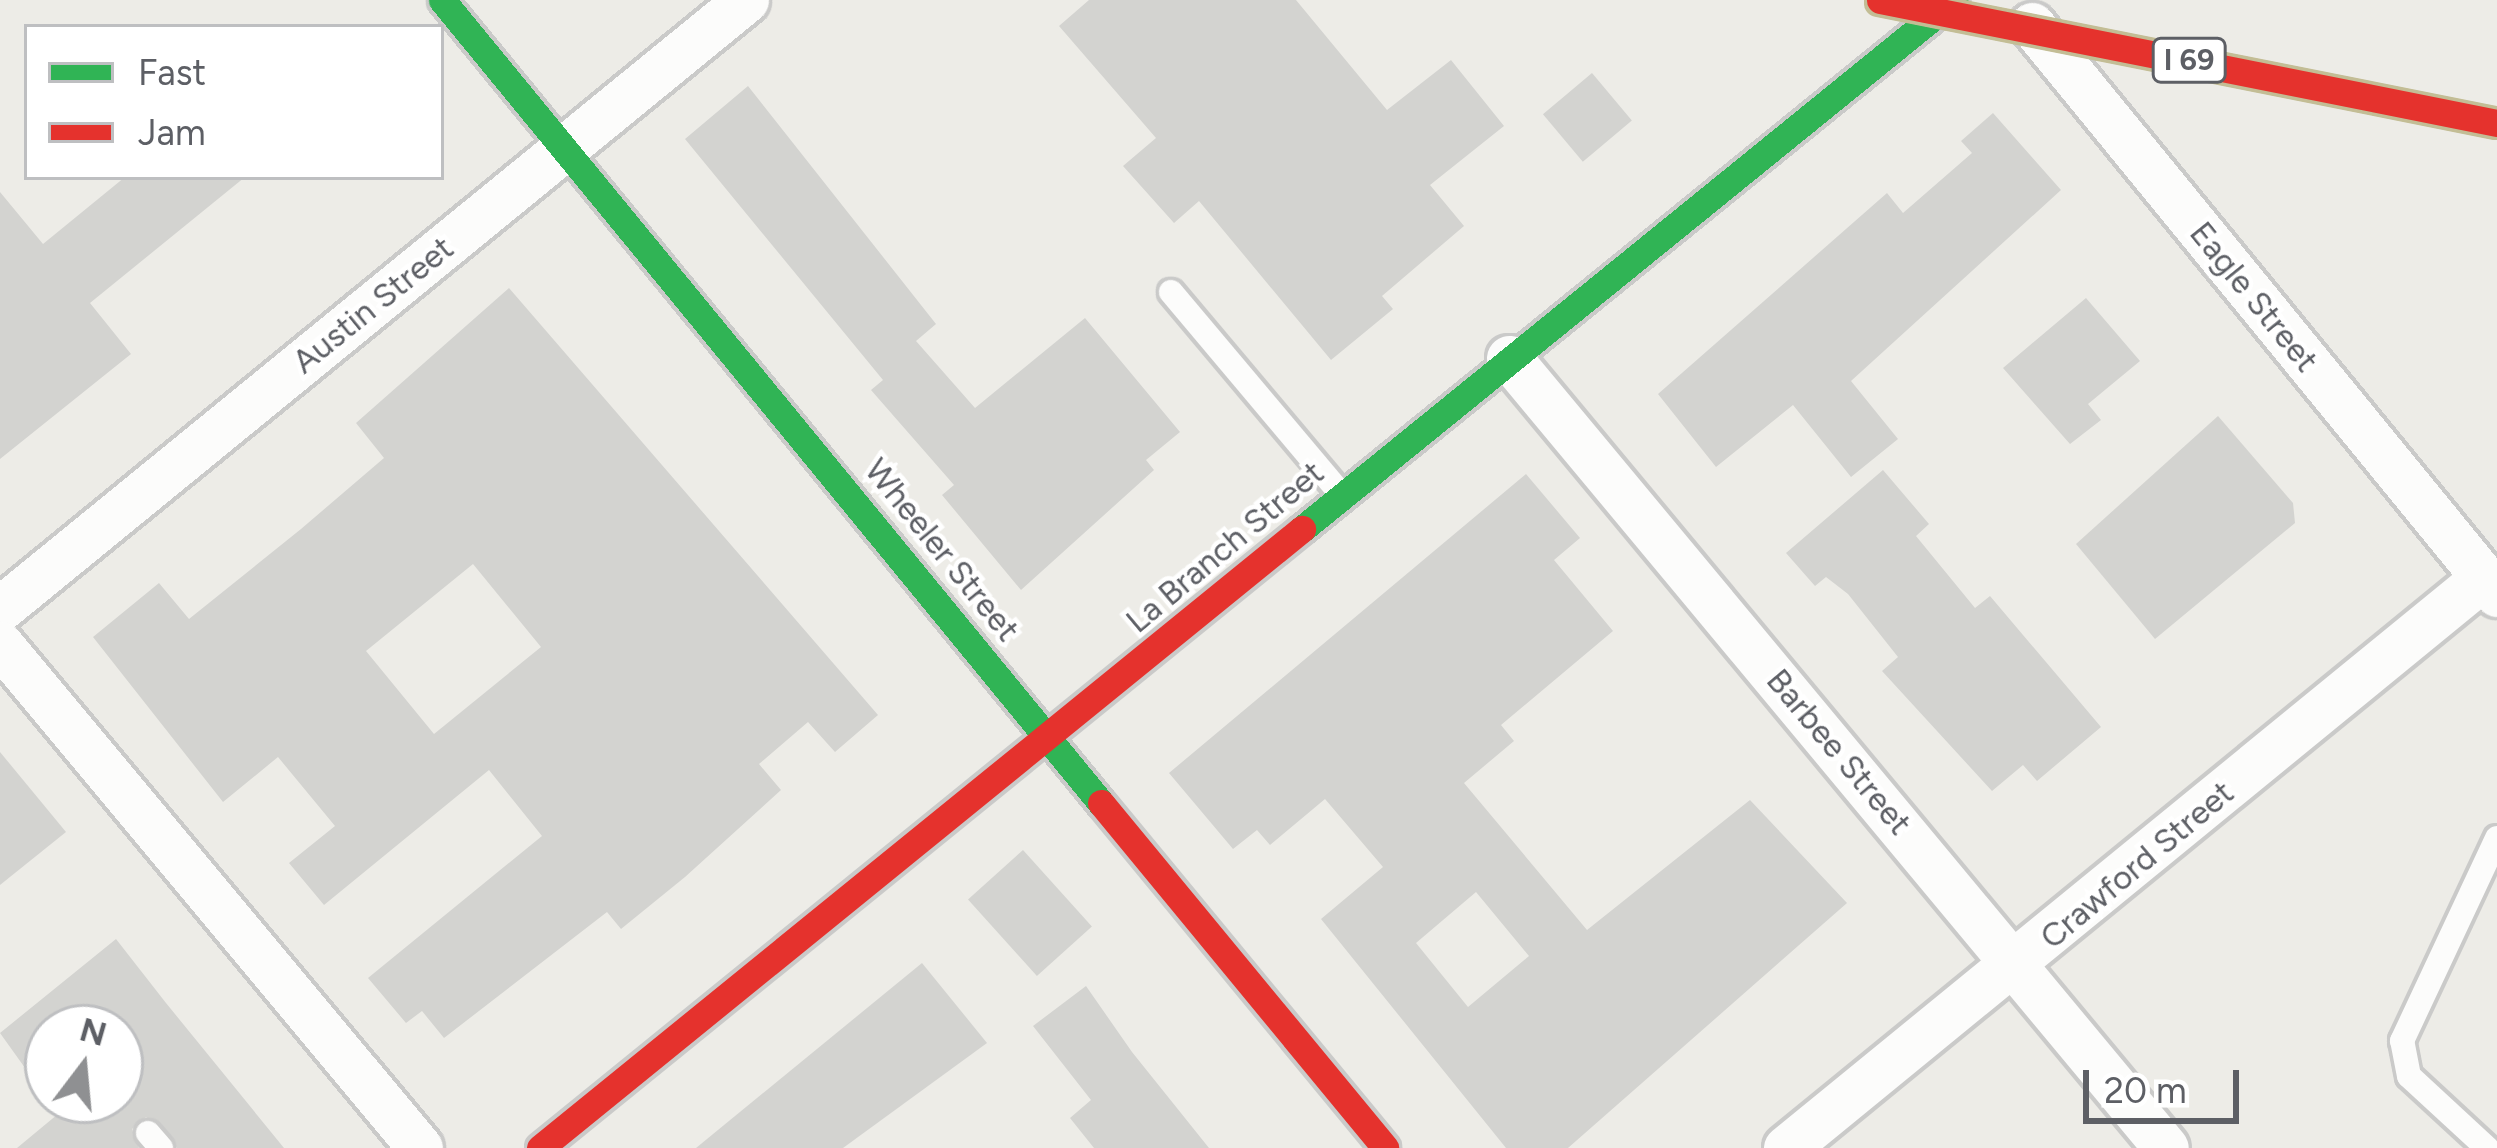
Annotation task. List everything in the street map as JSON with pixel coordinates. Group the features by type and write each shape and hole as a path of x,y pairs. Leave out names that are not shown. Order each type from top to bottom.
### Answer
{"main road":[{"name":"Wheeler Street","path":"442,0 1384,1148"},
{"name":"I 69","path":"1880,0 2497,123"},
{"name":"La Branch Street","path":"540,1148 1050,739 1509,358 1954,0"}],"street":[{"name":"Austin Street","path":"0,609 746,0"},
{"name":"Eagle Street","path":"2012,0 2490,586"},
{"name":"Barbee Street","path":"1509,358 2166,1148"},
{"name":"Crawford Street","path":"1786,1148 2490,586"},
{"path":"0,644 420,1148"}],"lane":[{"path":"1172,292 1343,496"},
{"path":"2487,1148 2409,1076 2402,1041 2497,838"}],"building":[{"path":"1089,0 1296,0 1387,110 1451,60 1504,126 1430,185 1464,226 1382,296 1393,309 1331,360 1199,201 1174,223 1123,166 1156,138 1059,26"},
{"path":"1592,73 1632,120 1583,162 1543,114"},
{"path":"748,86 936,324 916,341 975,408 1085,318 1180,432 1146,460 1154,470 1021,590 942,495 954,485 871,390 883,380 685,139"},
{"path":"1993,113 2061,190 1851,381 1898,439 1851,477 1793,405 1716,467 1658,394 1887,193 1903,213 1972,153 1961,141"},
{"path":"121,180 241,180 90,303 131,354 0,459 0,192 43,244"},
{"path":"509,288 878,715 835,752 808,722 759,764 781,790 685,877 621,929 607,912 444,1038 422,1011 406,1023 368,978 542,836 489,770 324,905 289,863 335,826 278,757 223,802 93,637 159,583 189,619 301,529 384,458 356,423","holes":["473,564 541,647 434,734 366,651"]},
{"path":"2086,298 2140,361 2088,404 2101,420 2070,444 2003,368"},
{"path":"2218,416 2293,503 2295,523 2155,639 2076,544"},
{"path":"1883,470 1929,524 1916,536 1975,608 1990,596 2101,727 2037,781 2023,765 1992,791 1882,671 1898,657 1848,594 1826,577 1815,586 1786,553"},
{"path":"1526,474 1580,538 1554,560 1613,631 1501,725 1514,741 1464,783 1587,930 1750,800 1847,903 1568,1148 1506,1148 1321,919 1383,867 1325,799 1270,845 1257,830 1233,849 1169,773","holes":["1476,892 1529,956 1468,1007 1416,943"]},
{"path":"0,752 66,832 0,885"},
{"path":"1023,850 1092,927 1037,976 968,900"},
{"path":"116,939 284,1148 177,1148 146,1117 144,1004 36,1004"},
{"path":"922,963 987,1043 843,1148 696,1148"},
{"path":"1086,986 1209,1148 1094,1148 1070,1118 1091,1100 1033,1026"},
{"path":"24,1014 24,1067 0,1033"},
{"path":"46,1124 138,1124 132,1129 139,1148 17,1148"}],"traffic: fast":[{"path":"442,0 1101,803"},
{"path":"1302,529 1954,0"}],"traffic: jam":[{"path":"1880,0 2497,123"},
{"path":"540,1148 1302,529"},
{"path":"1101,803 1385,1148"}]}
